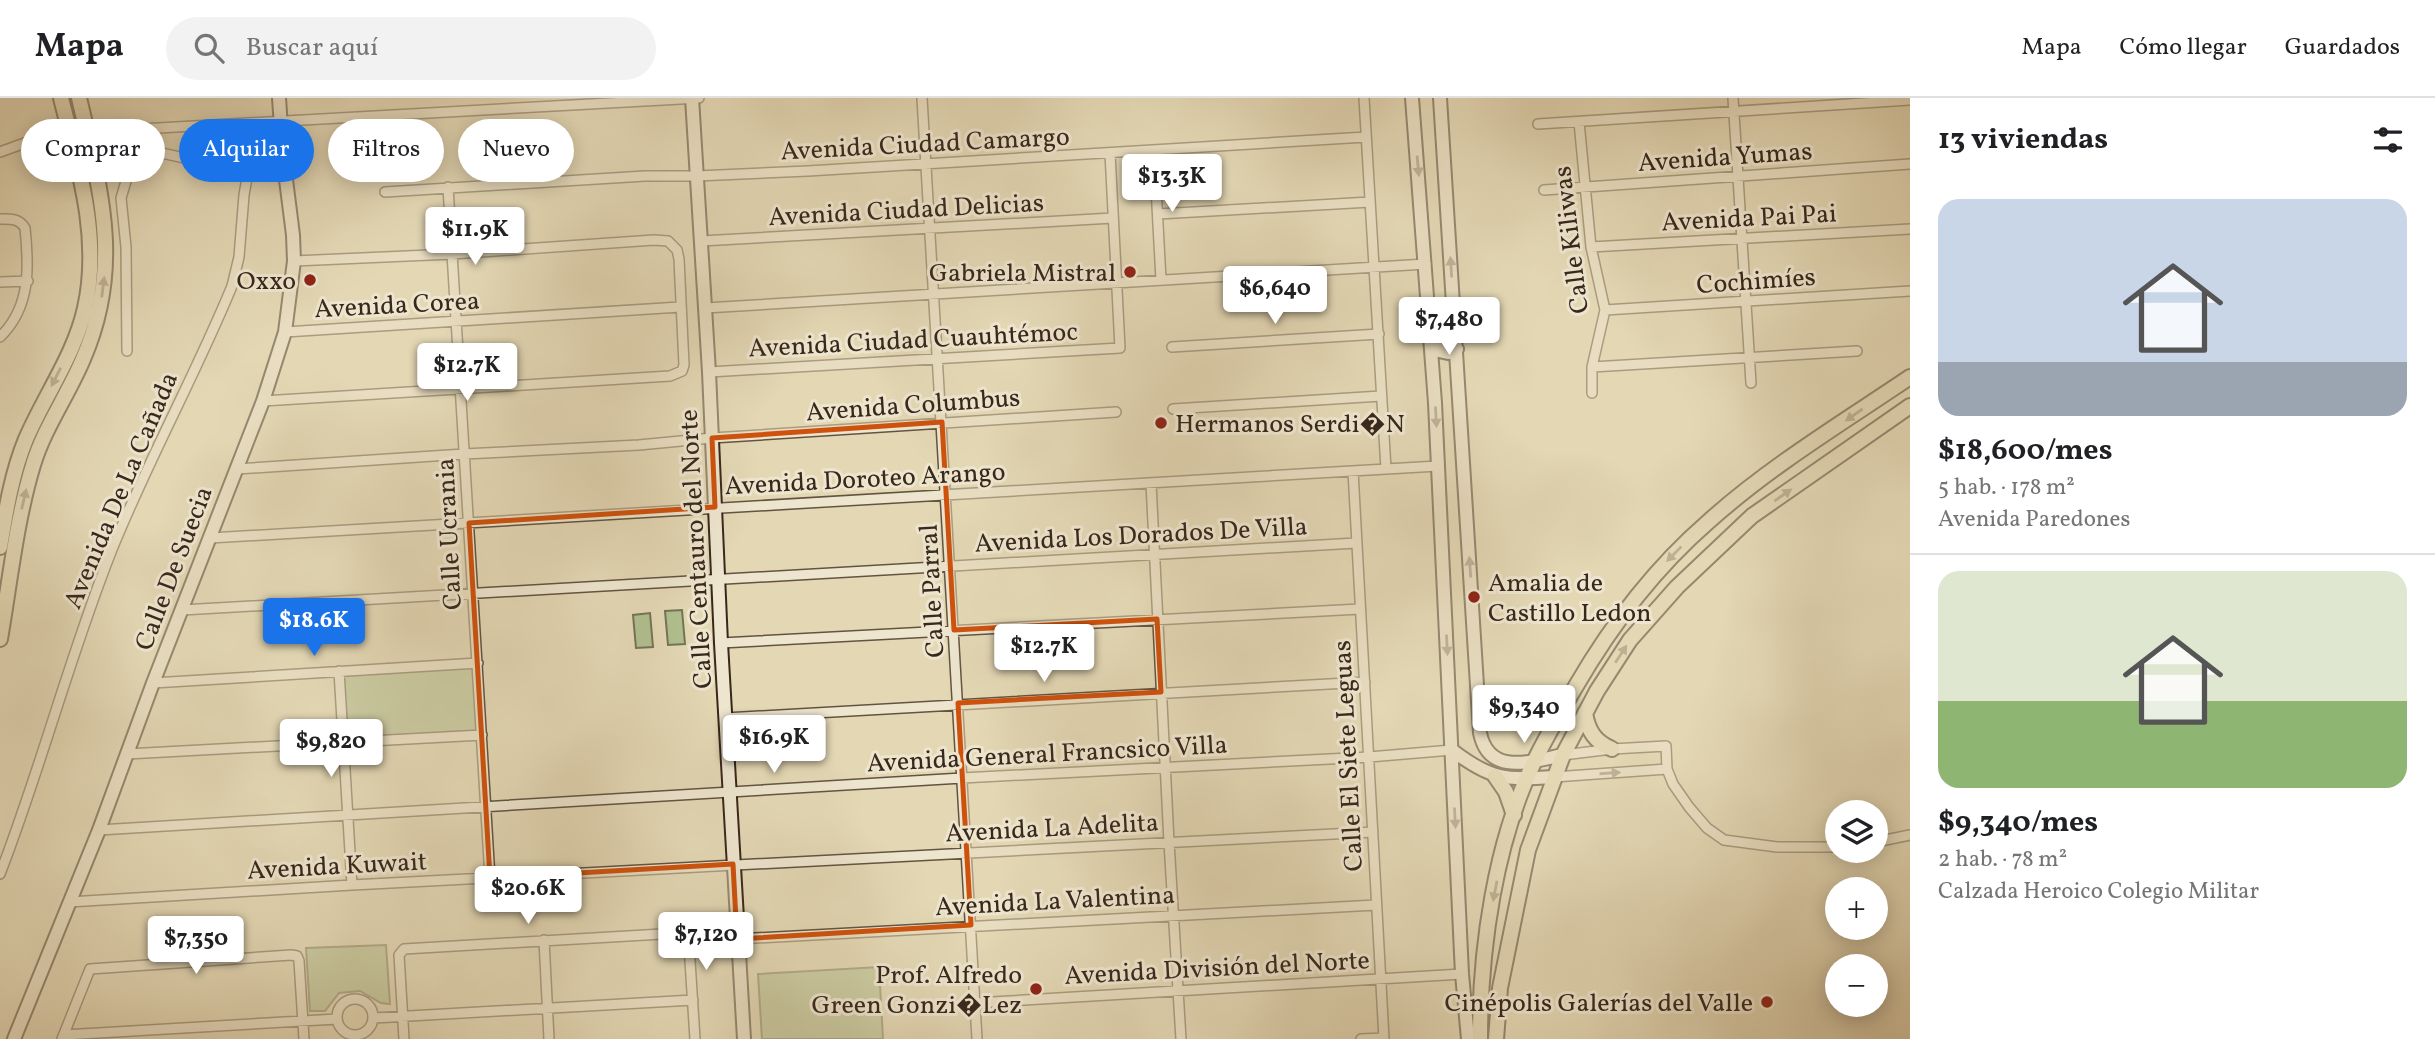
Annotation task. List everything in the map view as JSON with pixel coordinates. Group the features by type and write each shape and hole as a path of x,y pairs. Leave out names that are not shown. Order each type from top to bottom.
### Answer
{"main road":[{"path":"61,98 66,119"},
{"path":"79,98 84,119"},
{"path":"0,547 15,471 26,440 72,347 85,309 90,278 90,228 80,182"},
{"path":"0,639 23,503 33,464 47,428 83,361 99,311 106,251 106,224 97,182"},
{"path":"1480,1039 1489,923 1504,848 1514,814 1535,760 1598,648 1635,597 1700,529 1749,487 1910,377"},
{"path":"1496,1039 1500,988 1528,850 1563,755 1585,713 1630,640 1677,587 1752,516 1910,406"},
{"path":"1749,487 1747,496 1752,516"},
{"path":"1585,713 1590,732 1595,739 1612,749"},
{"path":"1494,776 1506,792 1514,814"}],"street":[{"name":"Calle De Suecia","path":"279,98 281,119"},
{"name":"Calle Centauro del Norte","path":"692,98 744,1039"},
{"path":"314,123 698,98"},
{"name":"Calle Parral","path":"922,98 977,1039"},
{"path":"1364,98 1386,468"},
{"path":"1412,98 1434,382 1462,974 1468,1039"},
{"path":"1440,98 1482,741 1491,756 1506,763 1612,749 1666,746 1667,769 1673,784 1707,828 1724,840 1777,848 1825,847"},
{"path":"1733,98 1751,383"},
{"path":"1538,124 1910,100"},
{"name":"Calle Kiliwas","path":"1579,122 1591,247 1605,310 1592,367 1592,393"},
{"name":"Avenida Ciudad Camargo","path":"385,192 645,176 697,176 925,164 1366,137"},
{"path":"0,152 21,144"},
{"path":"1154,150 1161,280"},
{"path":"1110,153 1117,283"},
{"name":"Avenida Yumas","path":"1544,190 1910,164"},
{"path":"126,182 121,198 127,247 127,351"},
{"name":"Avenida De La Cañada","path":"0,874 110,554 232,286 239,257 246,182"},
{"name":"Calle De Suecia","path":"14,1039 99,830 263,401 285,332 294,261 288,182"},
{"name":"Calle Ucrania","path":"448,187 490,878"},
{"path":"1158,214 1370,202"},
{"name":"Avenida Ciudad Delicias","path":"701,241 1114,218"},
{"path":"0,219 15,219 22,223 26,236 28,281 20,309 10,327 0,337"},
{"name":"Avenida Pai Pai","path":"1591,247 1910,229"},
{"path":"263,401 678,374 684,365 679,259 677,250 668,241 294,261"},
{"path":"705,308 1426,264"},
{"path":"0,282 28,281"},
{"name":"Avenida Ciudad Cuauhtémoc","path":"709,372 1120,348 1117,283"},
{"name":"Cochimíes","path":"1605,310 1910,291"},
{"name":"Avenida Corea","path":"285,332 680,307"},
{"path":"1172,347 1379,334"},
{"path":"1430,335 1439,351 1448,353 1457,349"},
{"path":"1592,367 1857,351"},
{"path":"1434,382 1439,374 1450,374 1459,389"},
{"path":"1173,409 1381,396"},
{"name":"Avenida Columbus","path":"237,470 1116,412"},
{"name":"Avenida Doroteo Arango","path":"210,538 1438,466"},
{"name":"Calle El Siete Leguas","path":"1353,471 1384,1038"},
{"path":"1151,483 1168,842 1181,1039"},
{"name":"Avenida Los Dorados De Villa","path":"182,610 1356,543"},
{"path":"721,643 1360,609"},
{"path":"153,683 478,663"},
{"path":"339,671 352,885"},
{"path":"726,718 1365,682"},
{"path":"127,754 482,735"},
{"path":"1452,750 1494,776 1554,777 1667,769"},
{"name":"Avenida General Francsico Villa","path":"99,830 1452,750"},
{"name":"Avenida La Adelita","path":"733,864 1373,832"},
{"path":"1888,840 1910,835"},
{"name":"Avenida Kuwait","path":"69,902 733,864"},
{"name":"Avenida La Valentina","path":"737,939 1376,905"},
{"path":"404,1039 399,955 404,949 678,933 684,934 689,945 695,1039"},
{"path":"544,940 549,1039"},
{"path":"304,1039 303,1021 299,961 297,956 291,955 93,968 87,973 63,1037 303,1021 337,1019"},
{"name":"Avenida División del Norte","path":"975,1003 1462,974"},
{"path":"353,998 366,1002 372,1009 374,1018 370,1028 361,1037 348,1036 337,1019 341,1005 353,998"},
{"path":"374,1018 693,1000"},
{"path":"1361,1039 1384,1038"}],"highlighted area":[{"path":"942,422 954,630 1157,619 1161,692 958,703 971,925 737,939 733,864 490,878 469,523 715,507 712,438"}],"green space":[{"path":"682,610 685,644 668,645 665,611"},
{"path":"650,613 653,647 636,648 633,615"},
{"path":"477,664 481,734 344,741 340,672"},
{"path":"386,945 390,1004 381,1003 360,991 339,993 325,1011 310,1011 306,948"},
{"path":"879,967 883,1039 762,1039 758,974"}],"place":[{"name":"Gabriela Mistral","path":"1130,272"},
{"name":"Oxxo","path":"310,280"},
{"name":"Hermanos Serdi�N","path":"1161,423"},
{"name":"Amalia de Castillo Ledon","path":"1474,597"},
{"name":"Prof. Alfredo Green Gonzi�Lez","path":"1036,989"},
{"name":"Cinépolis Galerías del Valle","path":"1767,1002"}]}
